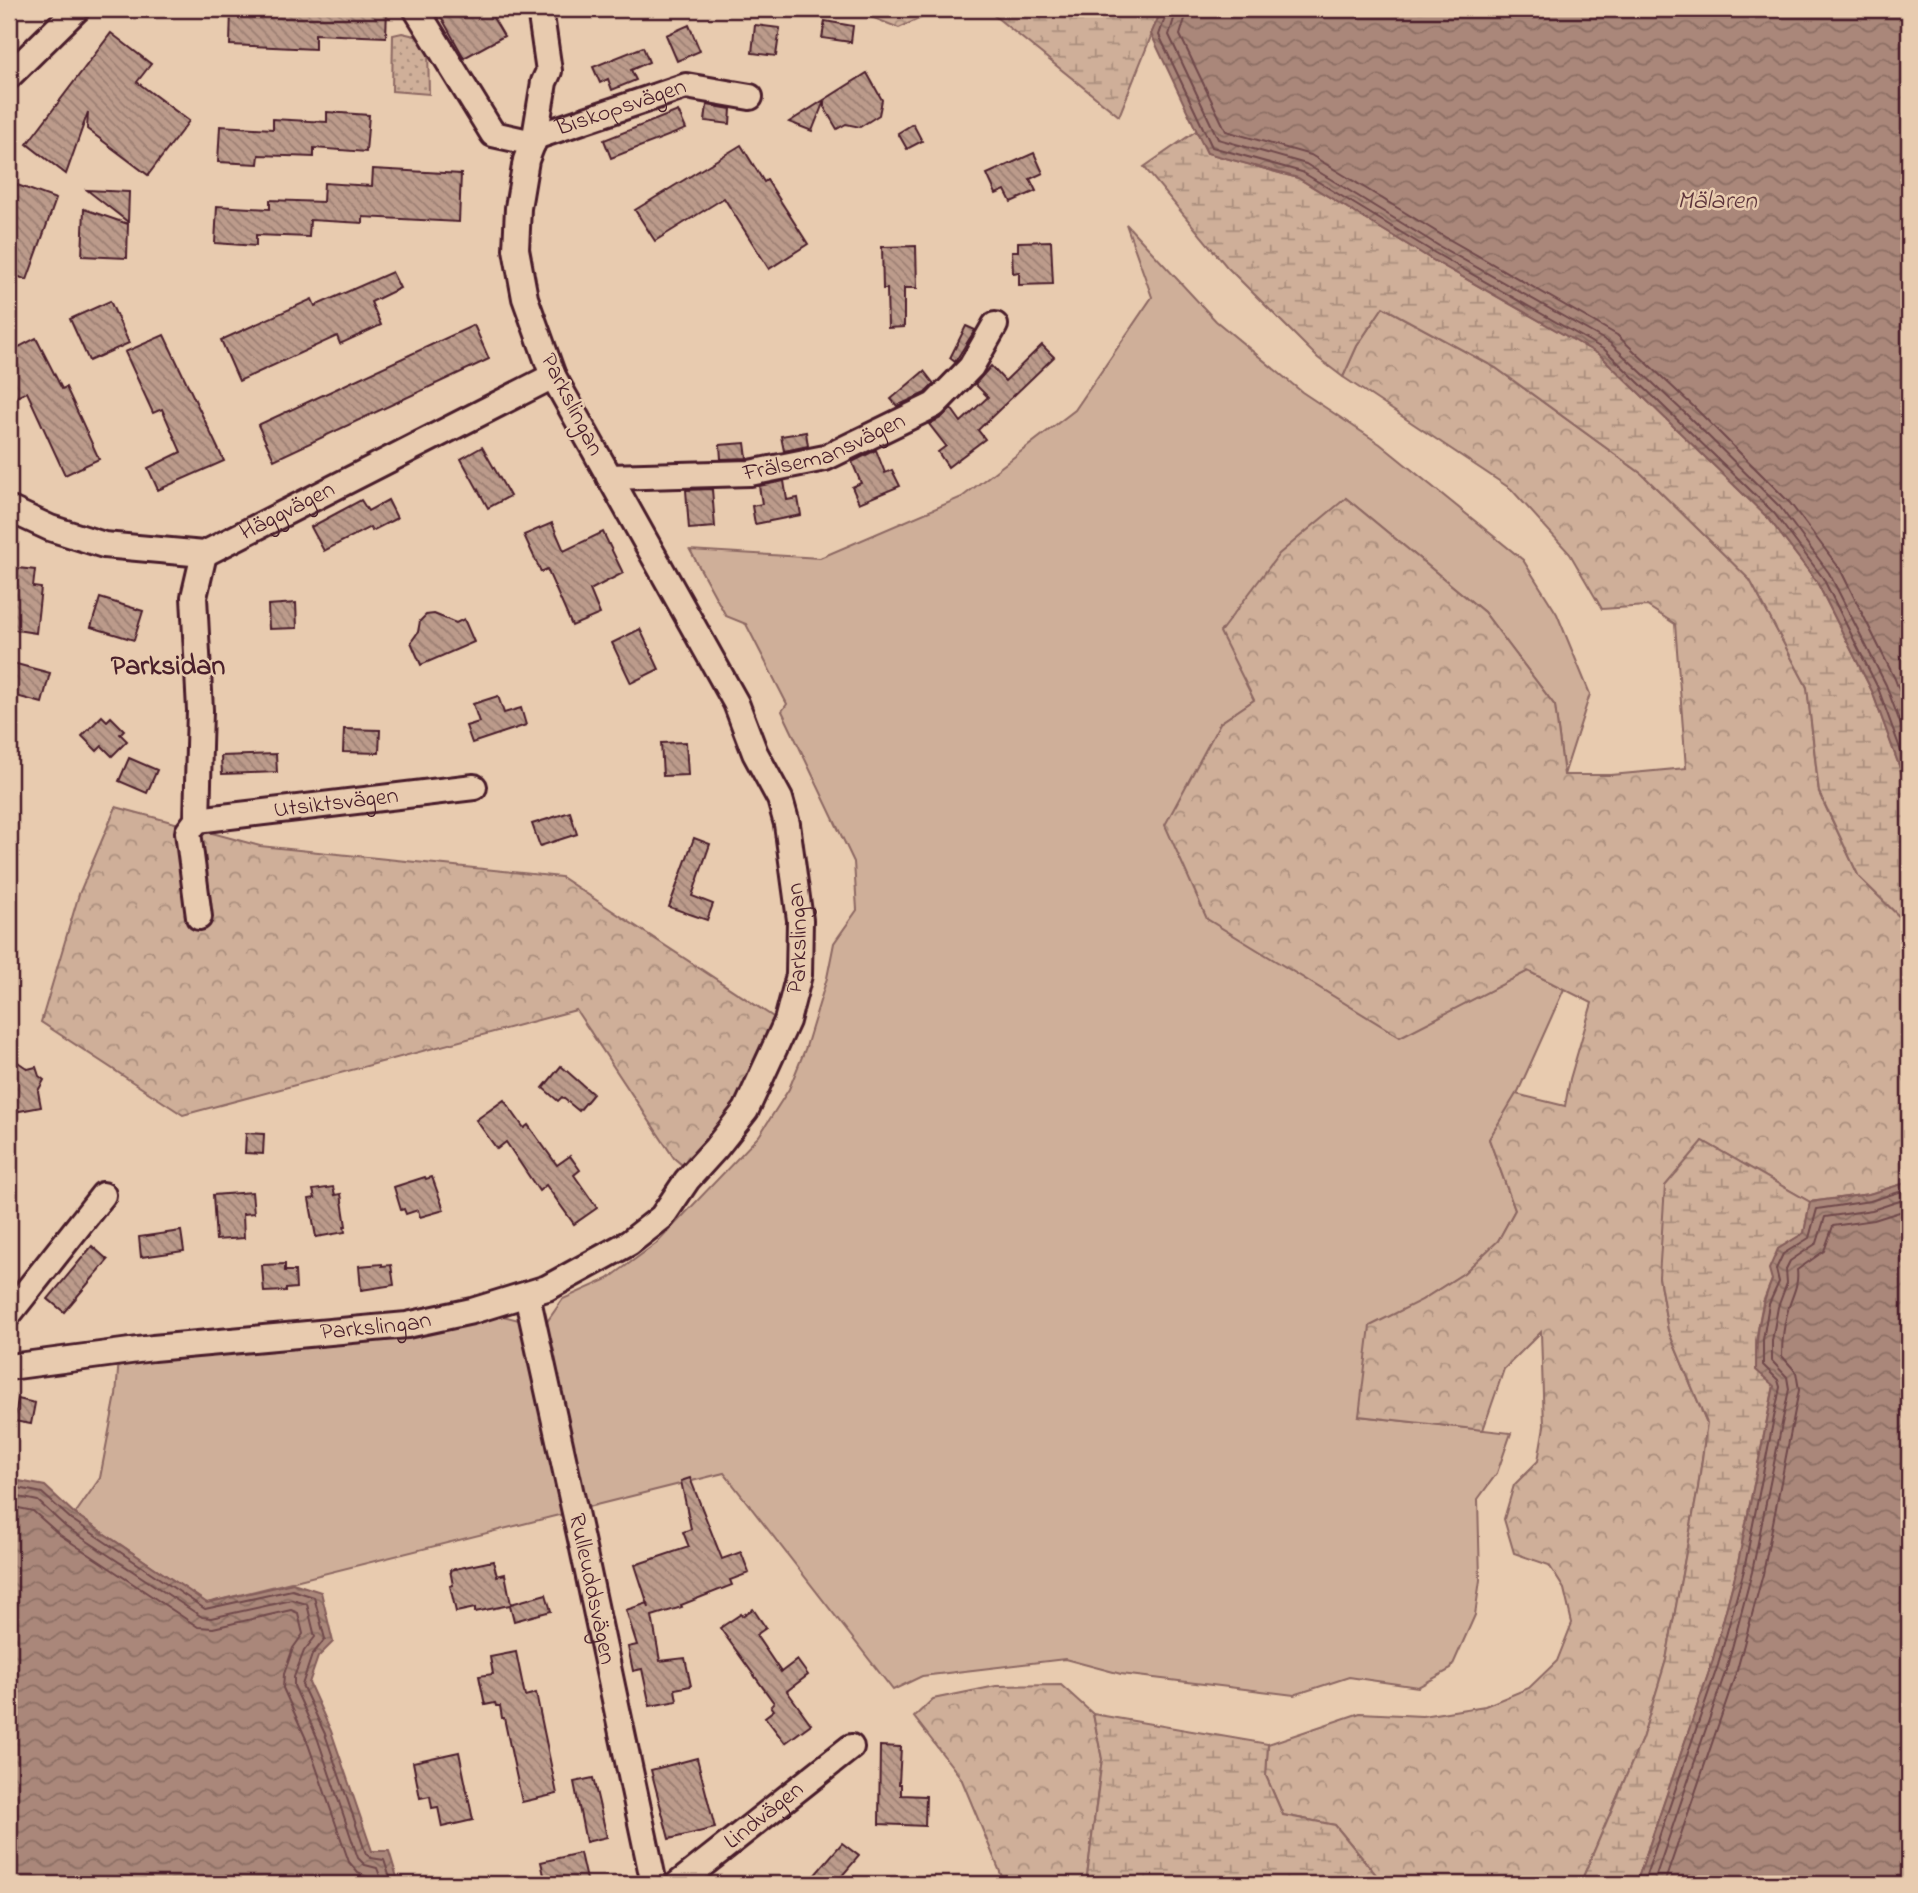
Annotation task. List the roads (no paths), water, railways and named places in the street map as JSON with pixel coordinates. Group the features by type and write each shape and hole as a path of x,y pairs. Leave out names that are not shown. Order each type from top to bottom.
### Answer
{"street":[{"path":"9,76 77,9"},
{"path":"416,9 492,134 534,140"},
{"name":"Parkslingan","path":"9,1367 153,1348 407,1325 472,1311 527,1295 585,1269 629,1243 662,1217 687,1180 746,1110 787,1021 799,975 800,920 787,824 780,799 755,752 736,703 552,376 525,298 516,249 518,208 526,160 534,140 544,82 549,71 540,9"},
{"name":"Biskopsvägen","path":"534,140 686,86 750,97"},
{"name":"Frälsemansvägen","path":"609,477 750,473 825,458 934,405 971,367 995,325"},
{"name":"Häggvägen","path":"204,554 552,376"},
{"path":"9,509 50,528 104,545 204,554 194,597 200,710 198,820 188,832 198,917"},
{"name":"Utsiktsvägen","path":"198,820 474,787"},
{"path":"9,1314 103,1195"},
{"name":"Rulleuddsvägen","path":"527,1295 654,1884"},
{"name":"Lindvägen","path":"678,1884 851,1747"}],"water":[{"name":"Mälaren","path":"1162,9 1909,9 1909,793 1872,691 1817,582 1769,519 1600,355 1431,259 1298,178 1207,153 1151,34"},
{"path":"1909,1182 1909,1884 1636,1884 1712,1663 1737,1568 1774,1386 1756,1370 1759,1324 1772,1280 1769,1269 1778,1249 1804,1233 1810,1202 1869,1194"},
{"path":"9,1479 45,1486 75,1514 207,1603 293,1583 321,1592 333,1642 318,1657 309,1683 331,1731 372,1851 389,1851 399,1884 9,1884"}],"district":[{"name":"Parksidan","path":"168,667"}]}
